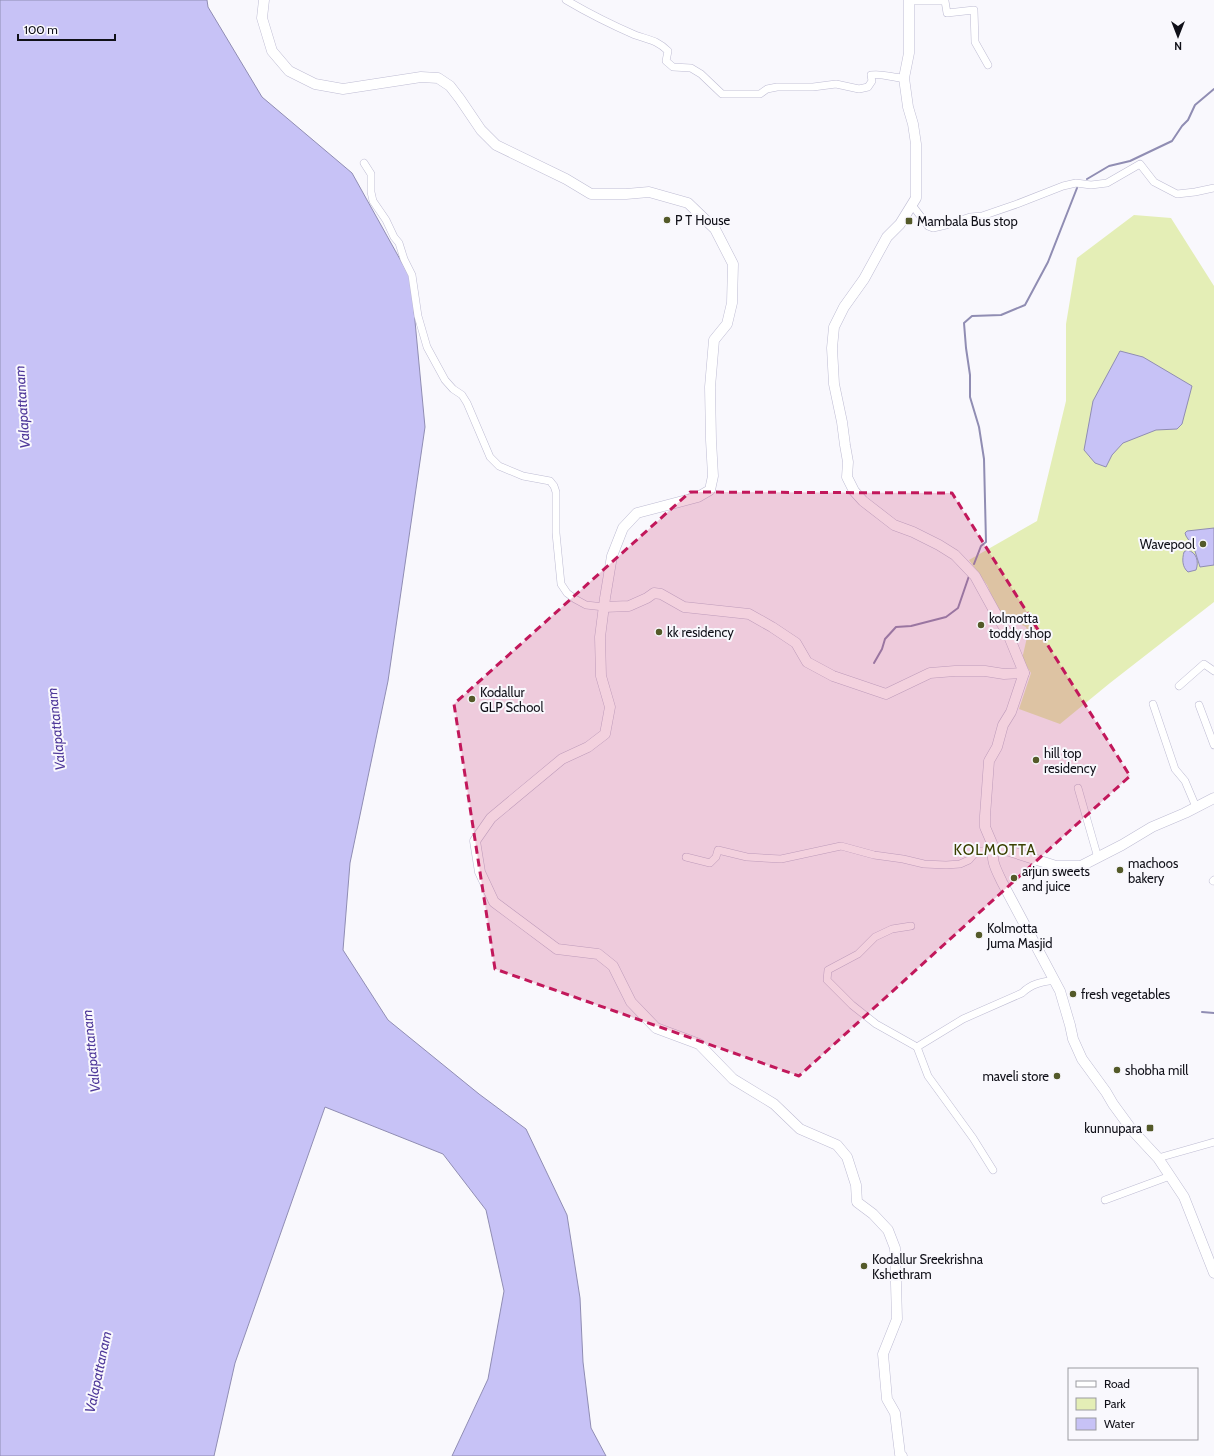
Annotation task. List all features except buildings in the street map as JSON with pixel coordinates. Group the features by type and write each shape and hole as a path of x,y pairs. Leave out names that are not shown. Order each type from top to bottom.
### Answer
{"street":[{"path":"264,0 262,18 272,51 289,71 315,84 343,89 421,77 438,78 450,86 481,130 496,145 566,179 591,194 626,194 648,192 688,204 715,229 733,264 732,303 727,324 714,340 710,387 713,476 710,490 698,497 637,513 623,528 612,556 600,637 601,676 610,707 605,734 588,747 562,759 491,818 476,841 480,872 494,902 557,949 598,954 613,966 630,1002 656,1028 699,1044 733,1079 774,1104 800,1129 836,1145 847,1157 856,1186 858,1202 873,1214 888,1230 895,1248 897,1319 883,1354 887,1399 895,1413 900,1454 902,1456"},
{"path":"566,0 598,18 633,34 660,43 668,51 666,61 673,67 691,68 701,74 722,94 760,94 767,89 777,87 813,87 836,84 859,89 868,87 872,81 871,75 885,74 891,78 904,78"},
{"path":"988,65 975,42 974,10 947,13 945,1 910,0 909,53 904,78 908,107 913,124 916,144 916,198 900,224 887,237 864,279 844,307 834,327 832,348 834,384 848,462 847,477 854,491 863,501 894,525 913,532 955,555 975,576 996,616 1008,634 1024,673 1011,712 1003,725 996,747 989,761 985,816 986,827 994,848 991,855 1002,882 1060,991 1073,1039 1082,1059 1128,1124 1158,1158 1184,1196 1214,1273"},
{"path":"364,163 371,174 371,192 373,201 399,243 404,259 412,275 418,316 427,347 445,380 453,389 462,395 467,403 490,458 499,466 523,476 550,482 554,486 556,492 556,532 561,584 567,593 575,600 586,605 604,607 629,606 647,598 654,593 661,594 684,607 749,614 772,626 796,643 807,662 833,676 886,694 930,673 955,671 985,671 1004,674 1024,673"},
{"path":"912,205 928,226 933,228 970,217 982,216 1063,186 1076,183 1091,185 1107,183 1140,164 1154,182 1177,194 1214,188"},
{"path":"1179,686 1204,664 1214,670"},
{"path":"1153,704 1175,769 1185,781 1196,808"},
{"path":"1199,705 1214,745"},
{"path":"1078,788 1098,858"},
{"path":"686,857 710,863 716,857 718,850 747,857 781,859 840,846 874,855 903,859 924,864 946,865 960,864 969,860 975,853 994,848 1003,849 1056,866 1081,866 1152,827 1196,808 1214,798"},
{"path":"911,926 892,929 875,937 858,954 828,970 828,980 852,1005 876,1024 917,1046 928,1076 973,1138 994,1170"},
{"path":"917,1046 962,1019 1022,993 1030,986 1044,981 1054,980"},
{"path":"1158,1158 1214,1142"},
{"path":"1105,1200 1170,1176"}],"highlighted area":[{"path":"690,492 952,493 1130,776 799,1076 495,969 454,704"}],"green space":[{"path":"1134,215 1171,218 1214,286 1214,602 1060,724 1019,709 1031,673 1022,659 1028,633 1026,627 1001,615 987,585 969,560 1037,521 1066,401 1066,324 1077,258"}],"water":[{"name":"Valapattanam","path":"0,0 207,0 208,7 262,97 352,173 411,279 425,427 388,681 350,863 343,950 388,1020 479,1094 526,1129 567,1215 580,1298 583,1362 591,1428 606,1456 452,1456 488,1379 504,1291 486,1210 443,1154 325,1107 235,1363 214,1456 0,1456"},
{"path":"1120,351 1143,357 1192,386 1182,424 1177,429 1156,430 1123,443 1112,455 1106,467 1095,463 1084,450 1093,401"},
{"name":"Wavepool","path":"1214,528 1214,565 1200,567 1194,548 1185,533 1187,531"},
{"path":"1187,550 1195,555 1197,564 1196,570 1188,572 1185,568 1183,560 1184,552"}],"waterway":[{"path":"1087,179 1109,166 1130,161 1172,141 1188,120 1195,105 1214,89"},
{"path":"974,564 981,546 986,542 984,459 979,427 970,397 970,375 964,323 972,316 1001,315 1025,305 1048,262 1077,188"},
{"path":"874,663 882,649 885,639 896,627 911,626 946,617 958,608 969,576"},
{"path":"1202,1012 1214,1013"}],"place":[{"name":"P T House","path":"667,220"},
{"name":"Mambala Bus stop","path":"909,221"},
{"name":"Wavepool","path":"1203,544"},
{"name":"kolmotta toddy shop","path":"981,625"},
{"name":"kk residency","path":"659,632"},
{"name":"Kodallur GLP School","path":"472,699"},
{"name":"hill top residency","path":"1036,760"},
{"name":"machoos bakery","path":"1120,870"},
{"name":"arjun sweets and juice","path":"1014,878"},
{"name":"Kolmotta Juma Masjid","path":"979,935"},
{"name":"fresh vegetables","path":"1073,994"},
{"name":"shobha mill","path":"1117,1070"},
{"name":"maveli store","path":"1057,1076"},
{"name":"kunnupara","path":"1150,1128"},
{"name":"Kodallur Sreekrishna Kshethram","path":"864,1266"}],"district":[{"name":"KOLMOTTA","path":"995,850"}]}
